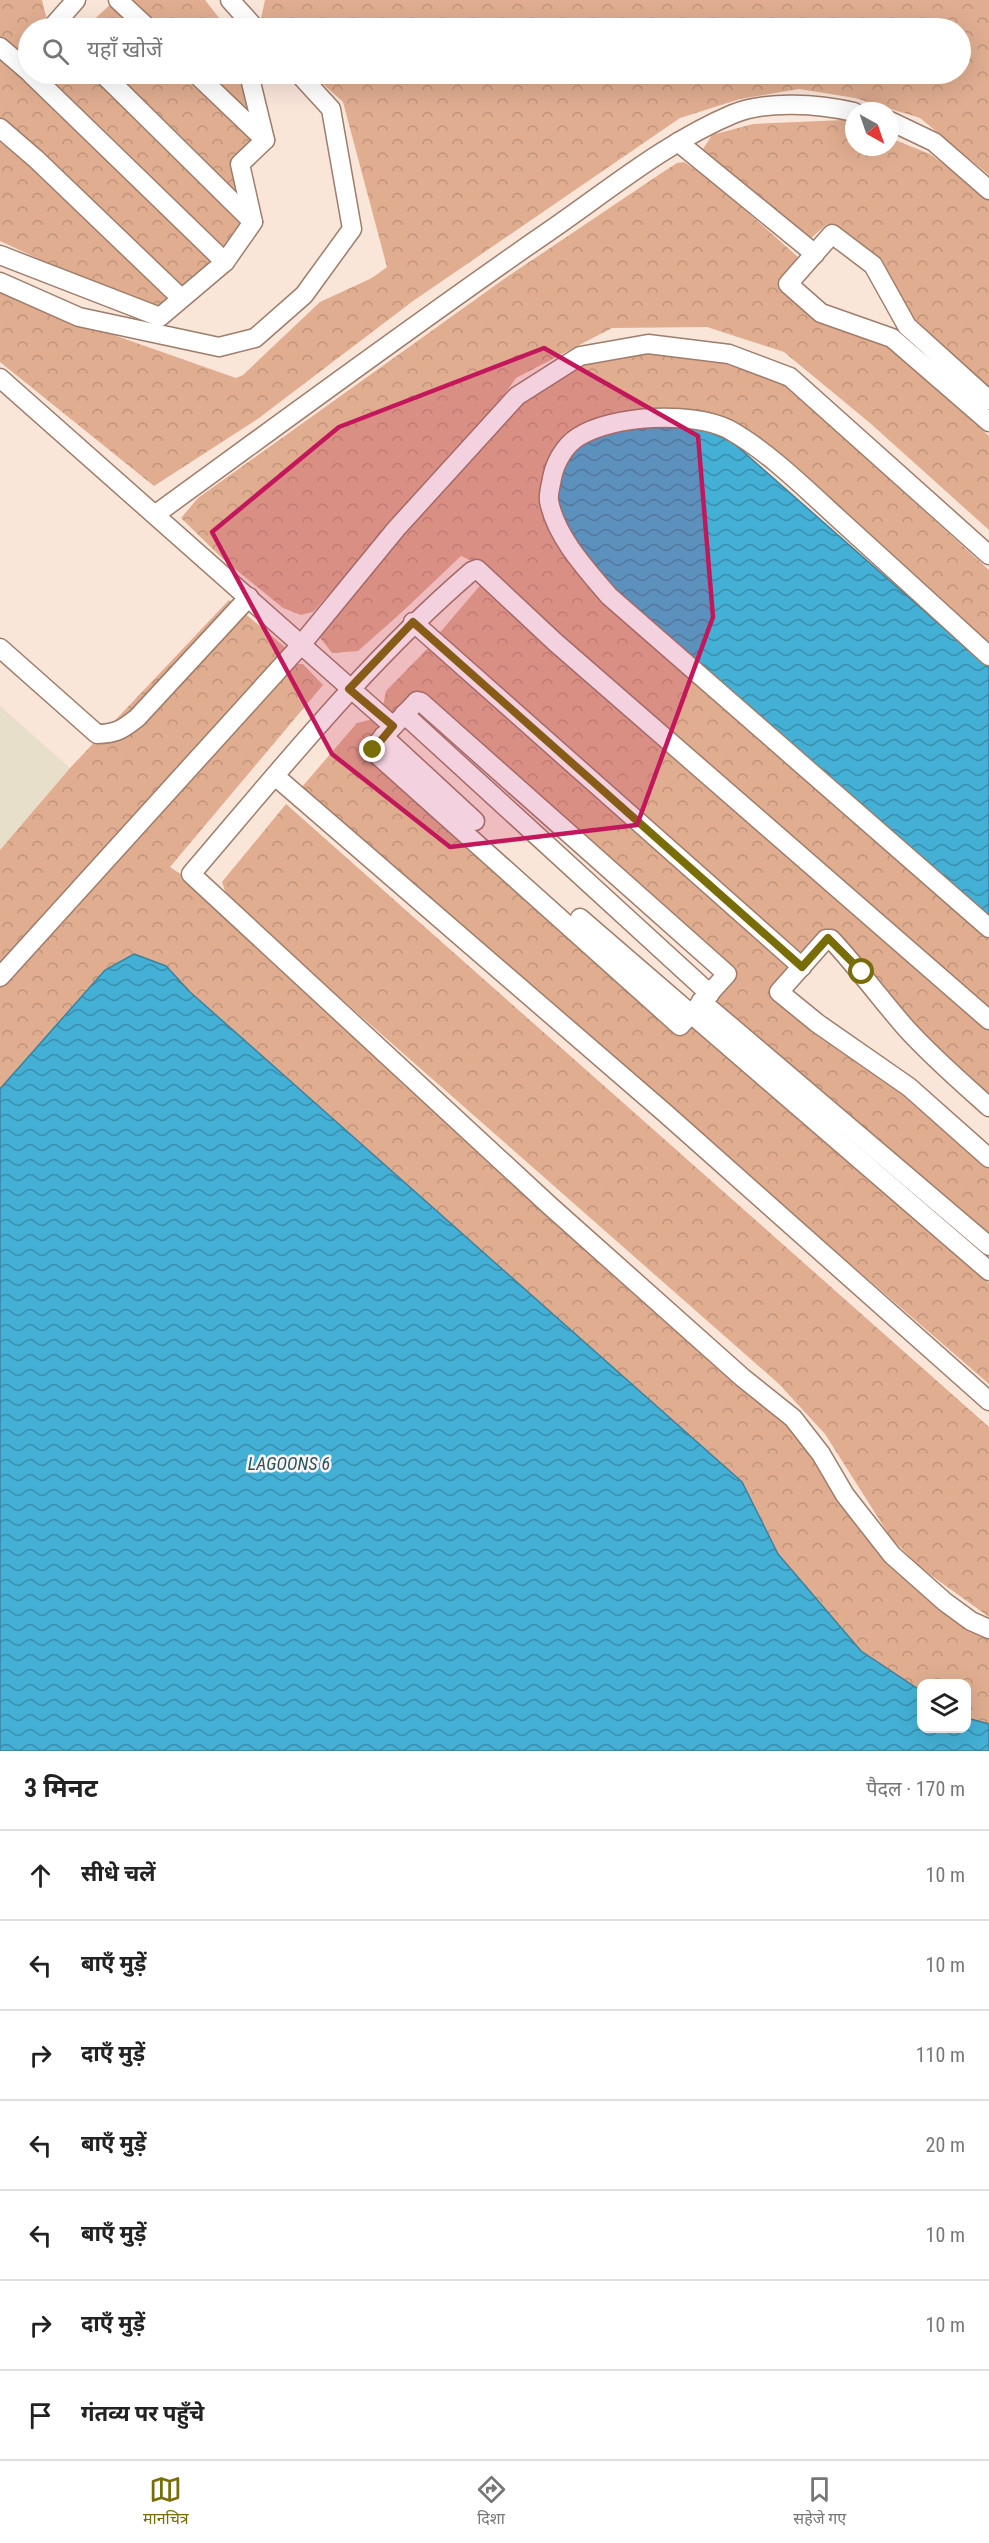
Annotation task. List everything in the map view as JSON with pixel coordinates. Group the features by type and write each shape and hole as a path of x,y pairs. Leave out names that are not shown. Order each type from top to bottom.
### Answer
{"lane":[{"path":"60,18 76,0"},
{"path":"118,0 137,18"},
{"path":"230,0 246,18"},
{"path":"0,47 18,62"},
{"path":"42,84 225,262"},
{"path":"113,84 253,222"},
{"path":"207,84 266,140"},
{"path":"252,84 266,140"},
{"path":"0,282 79,317 176,339 219,346 255,338 304,295 352,229 331,109 307,84"},
{"path":"156,514 509,259 678,142 735,113 777,106 824,105 845,110"},
{"path":"899,125 934,142 989,190"},
{"path":"0,128 36,159 181,298"},
{"path":"0,255 160,317 225,262 253,222 240,164 266,140"},
{"path":"678,142 815,254"},
{"path":"989,400 907,326 873,265 832,234 788,284 821,313 892,338 989,422"},
{"path":"0,977 300,646 396,529 517,396 580,356 648,344 729,354 790,377 989,555"},
{"path":"0,378 249,597 300,646 393,725 701,1003 989,1271"},
{"path":"989,656 784,469 726,429 682,418 655,417 607,424 577,437 561,454 554,469 548,499 558,527 582,564 609,596 989,928"},
{"path":"989,1020 555,642 477,569 413,622 349,689 191,874 191,877 549,1204 744,1378 793,1418 821,1454 845,1495 892,1555 945,1602 971,1621 989,1629"},
{"path":"0,648 97,734 113,734 122,731 138,718 249,597"},
{"path":"413,622 802,967"},
{"path":"417,701 421,702 727,974 701,1003 680,1026 373,751 373,748 417,701"},
{"path":"393,725 475,821"},
{"path":"275,776 665,1113 989,1401"},
{"path":"580,918 701,1003 989,1246"},
{"path":"989,1107 949,1071 906,1027 862,972 831,939 826,939 780,990 780,993 817,1023 909,1087 989,1158"}],"highlighted area":[{"path":"544,348 698,436 713,617 637,825 450,847 332,754 212,532 339,427"}],"shaded area":[{"path":"0,706 70,768 0,850"}],"green space":[{"path":"0,0 42,0 46,18 18,18 18,56 0,41"},
{"path":"115,0 131,18 96,18"},
{"path":"127,0 205,0 219,18 145,18"},
{"path":"265,0 989,0 989,175 920,118 899,112 899,102 868,102 799,89 740,99 680,118 413,301 259,418 154,486 0,362 0,286 91,327 236,378 243,375 320,302 372,278 387,267 343,102 323,84 971,84 971,18 261,18"},
{"path":"0,55 18,72 18,84 31,84 222,262 181,295 0,122"},
{"path":"49,84 107,84 250,222 225,259"},
{"path":"117,84 191,84 242,129 256,138 239,163 250,217"},
{"path":"210,84 247,84 257,130"},
{"path":"844,120 845,156 899,156 899,142 930,154 989,199 989,392 911,323 876,260 827,224 810,239 703,149 712,135 753,124"},
{"path":"0,134 179,298 160,315 0,241"},
{"path":"684,162 714,182 799,258 778,286 819,319 887,345 989,436 989,530 870,423 784,352 707,327 612,328 516,378 497,405 313,612 301,615 283,608 223,559 181,518 198,498 504,279 663,172 677,163"},
{"path":"641,350 731,360 781,381 989,570 989,647 727,423 606,423 783,756 877,843 989,939 989,1008 707,767 487,568 461,556 358,651 332,653 317,634 511,407 559,375 598,358"},
{"path":"484,581 989,1029 989,1098 938,1054 878,978 827,931 801,960 436,637"},
{"path":"229,600 287,649 0,967 0,850 70,768"},
{"path":"431,645 799,967 777,990 989,1164 989,1239 705,1001 731,973 421,694 393,719 382,711 386,691"},
{"path":"295,664 303,664 323,685 170,867 185,877 789,1424 845,1505 989,1633 989,1724 971,1719 971,1679 917,1679 917,1688 861,1652 778,1554 742,1482 190,992 166,966 105,970 0,1089 0,978"},
{"path":"377,718 386,726 365,749 690,1023 989,1283 989,1384 301,788 357,723"},
{"path":"286,804 989,1427 989,1617 921,1568 891,1538 825,1434 779,1384 238,908 226,894 222,882"}],"water":[{"path":"629,427 699,428 731,441 989,668 989,926 611,595 576,549 558,516 554,498 555,481 569,453 578,443 600,434"},
{"name":"LAGOONS 6","path":"134,954 166,966 190,992 742,1482 778,1554 861,1651 917,1688 917,1733 971,1733 971,1719 989,1724 989,1751 0,1751 0,1089 105,970"}],"route":[{"path":"373,750 393,726 349,689 413,622 802,967 828,938 862,972"}]}
